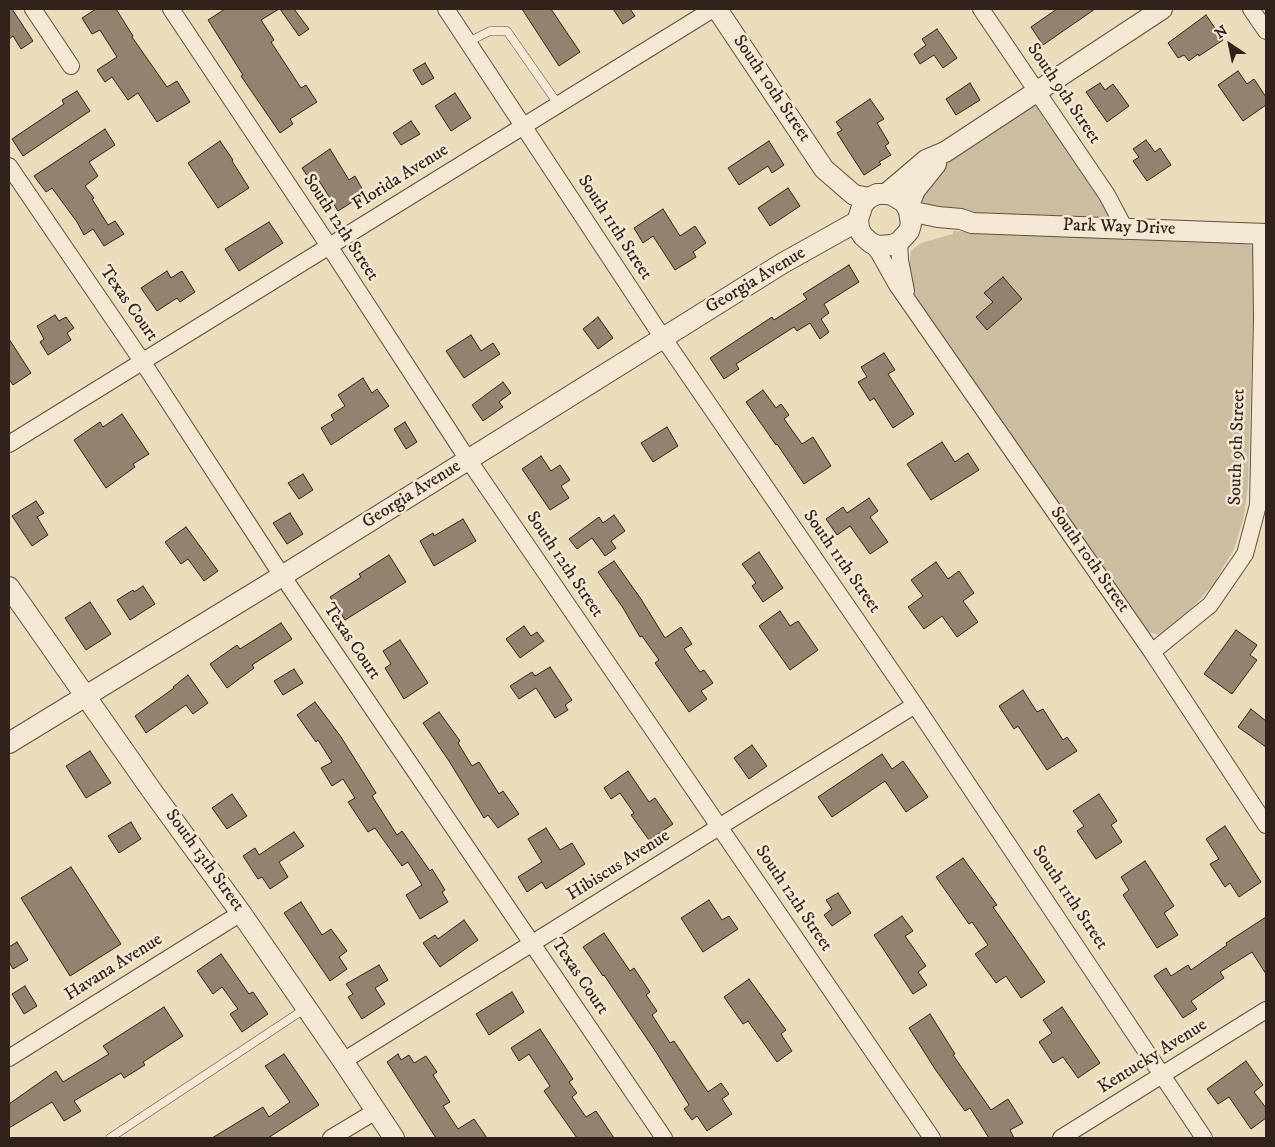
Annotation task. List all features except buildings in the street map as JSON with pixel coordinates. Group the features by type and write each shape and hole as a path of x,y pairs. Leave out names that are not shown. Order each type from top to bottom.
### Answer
{"street":[{"path":"33,9 71,66"},
{"name":"South 12th Street","path":"171,9 329,246 468,460 932,1138"},
{"name":"South 11th Street","path":"446,9 663,338 915,705 1204,1138"},
{"name":"Florida Avenue","path":"9,444 712,9"},
{"name":"South 10th Street","path":"717,9 824,170 854,195 878,196"},
{"name":"South 9th Street","path":"981,9 1106,195 1125,229"},
{"path":"945,152 919,182 909,209 910,224 902,240 885,247 862,230 859,211 926,160 945,152 1162,9"},
{"path":"1251,9 1266,31"},
{"name":"Texas Court","path":"9,166 142,361 282,576 664,1138"},
{"name":"South 10th Street","path":"824,170 828,184 837,198 879,253 897,284 1152,652 1266,824"},
{"path":"878,196 899,198 909,209"},
{"name":"Park Way Drive","path":"909,209 938,217 960,219 972,223"},
{"name":"Park Way Drive","path":"902,240 937,228 972,223 1264,234"},
{"name":"Georgia Avenue","path":"9,744 783,263 815,246 862,230"},
{"name":"South 9th Street","path":"1152,652 1210,605 1245,554 1254,522 1258,505 1264,234"},
{"name":"South 10th Street","path":"902,240 900,260 908,298"},
{"name":"South 13th Street","path":"9,587 241,913 394,1138"},
{"name":"Hibiscus Avenue","path":"343,1061 915,705"},
{"name":"Havana Avenue","path":"9,1058 241,913"},
{"name":"Kentucky Avenue","path":"1060,1138 1266,1010"},
{"path":"331,1138 376,1111"}],"lane":[{"path":"468,42 490,31 507,31 558,104"},
{"path":"110,1138 306,1007"}],"shaded area":[{"path":"1036,104 1100,199 1111,219 968,215 922,207 917,199 949,160"},
{"path":"953,231 1245,243 1251,245 1255,250 1248,485 1244,516 1234,549 1213,585 1191,609 1162,633 1146,632 918,302 912,288 909,266 911,251 921,243 953,234"}]}
